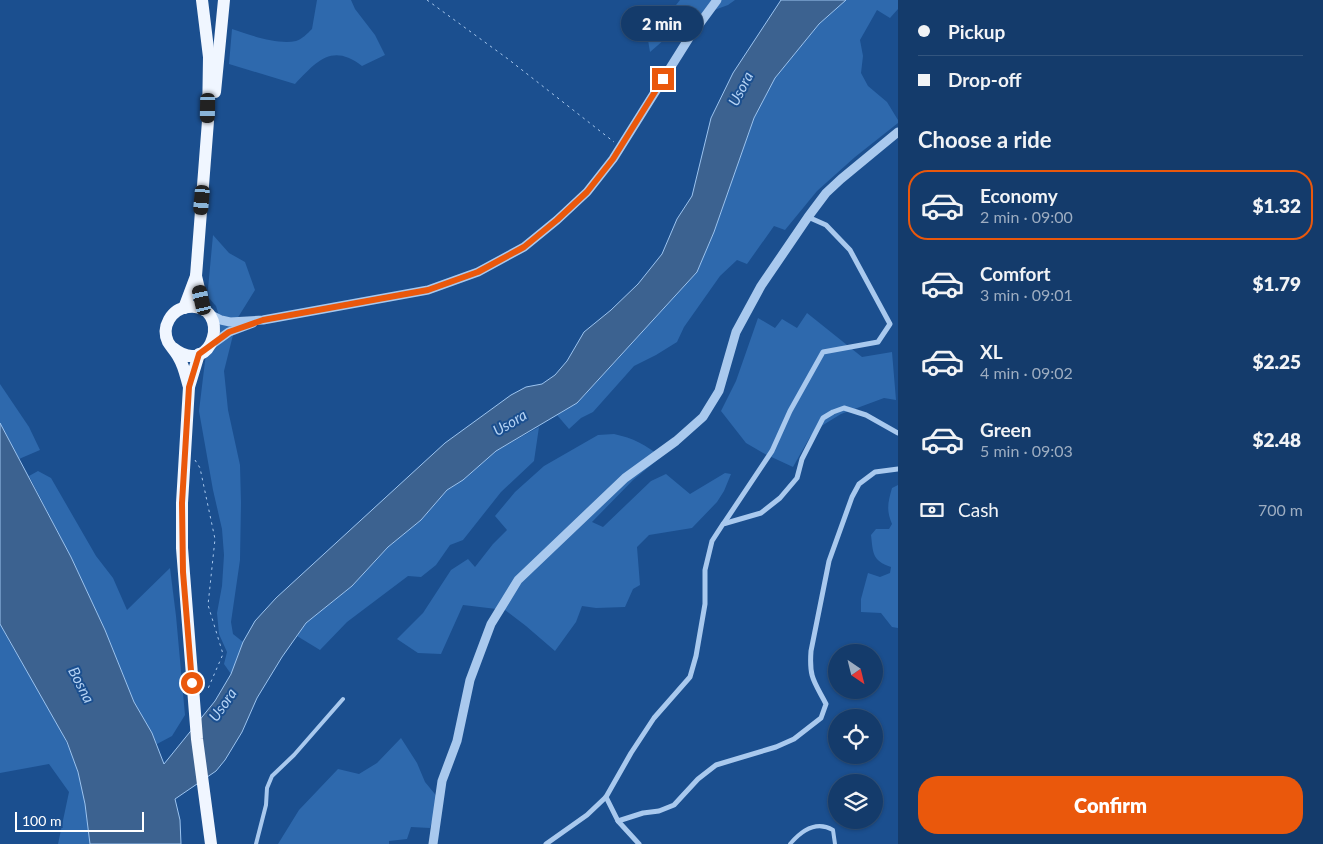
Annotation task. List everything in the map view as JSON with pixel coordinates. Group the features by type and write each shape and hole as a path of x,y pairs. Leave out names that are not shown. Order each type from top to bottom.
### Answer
{"main road":[{"path":"208,121 218,74 224,0"},
{"path":"184,308 196,276 208,121 209,57 204,2"},
{"path":"173,348 184,355 199,354 211,345 214,338 215,329 213,321 206,312 196,276"},
{"path":"189,387 180,359 166,335 166,328 172,315 184,308 191,307 206,312"},
{"path":"199,354 189,387 182,503 183,572 197,739 211,844"}],"street":[{"path":"206,312 221,320 230,322 263,320 428,290 478,272 524,247 587,192 621,147 688,38 717,0"},
{"path":"433,844 442,781 457,741 470,680 491,624 518,580 625,478 676,441 703,417 719,391 736,332 761,286 808,217 826,193 898,132"},
{"path":"546,844 587,815 606,797 654,718 690,676 696,656 705,604 705,570 712,541 772,451 790,411 823,352 878,342 890,324 850,250 826,225 808,217"},
{"path":"211,345 229,332 263,320"},
{"path":"723,524 761,513 780,498 797,478 802,459 823,418 833,412 844,408 866,416 898,433"},
{"path":"618,821 643,812 659,811 674,805 698,779 716,765 794,739 821,718 826,704 811,676 810,665 811,651 829,561 852,497 859,484 875,472 898,469"},
{"path":"606,797 618,821 639,844"}],"lane":[{"path":"256,844 272,776 294,755 343,699"},
{"path":"790,844 800,832 821,827 833,830 835,844"}],"path":[{"path":"427,0 508,59 621,147"},
{"path":"195,460 200,468 215,539 208,605 222,654 207,691"}],"shaded area":[{"path":"317,0 351,0 355,9 375,35 385,55 362,66 342,56 326,58 318,62 295,84 229,64 232,29 272,41 289,42 298,40 312,29"},
{"path":"680,0 735,0 728,5 687,20 650,52 648,40"},
{"path":"846,0 898,0 898,9 890,18 877,10 860,40 863,56 861,73 868,86 887,102 898,123 855,157 817,191 785,230 774,226 747,264 737,260 720,276 684,327 677,342 634,366 593,412 581,418 569,429 557,415 577,403 697,272 714,232 754,118 775,78 819,24"},
{"path":"213,235 229,253 245,262 255,290 237,319 224,371 228,410 240,465 241,503 240,560 231,622 233,634 243,642 231,674 224,664 227,652 219,634 217,613 222,586 224,555 222,529 199,411 206,353 220,326 216,306 209,298 208,289"},
{"path":"807,313 862,357 892,352 896,400 884,398 841,414 823,425 810,437 793,467 746,443 721,411 736,381 758,318 775,328 782,319 797,328"},
{"path":"0,384 29,427 40,450 19,459 0,423"},
{"path":"539,427 534,461 501,492 463,540 450,545 436,565 421,577 408,576 347,622 320,650 297,636 306,623 352,586 388,547 421,520 447,490 463,480 496,451"},
{"path":"614,434 639,442 661,457 633,480 592,522 603,527 651,481 666,474 690,494 725,473 731,474 717,502 692,528 649,535 637,547 640,585 633,589 625,607 596,608 582,606 576,622 555,651 505,610 463,605 441,654 418,653 397,639 423,613 451,570 468,559 475,567 507,530 495,516 515,492 544,466 598,435"},
{"path":"38,471 51,478 96,556 113,578 127,610 170,568 185,715 172,736 157,744 134,702 105,630 71,557 29,476"},
{"path":"898,485 898,628 892,627 881,613 861,612 861,599 868,573 880,577 890,573 891,567 880,562 875,555 871,535 876,529 889,529 892,524 888,510 889,502 892,488"},
{"path":"0,624 53,716 71,754 82,790 90,844 58,844 69,792 49,764 0,773"},
{"path":"401,738 417,763 425,782 439,799 430,828 411,827 407,839 389,841 389,844 278,844 299,810 338,769 359,774 377,763"}],"water":[{"path":"781,0 846,0 819,24 775,78 754,118 714,232 697,272 577,403 496,451 463,480 447,490 421,520 388,547 352,586 306,623 257,698 242,732 225,760 216,771 175,799 180,820 181,844 90,844 85,804 78,772 67,742 0,624 0,423 71,557 105,630 134,702 152,733 164,764 215,701 231,674 243,642 255,621 276,598 445,443 511,395 526,387 542,384 555,375 567,361 584,332 638,284 662,254 677,219 692,196 711,118 733,73"}],"route":[{"path":"192,683 183,572 182,503 189,387 199,354 229,332 263,320 428,290 478,272 524,247 587,192 613,159 663,79"}],"water label":[{"name":"Usora","path":"741,89"},
{"name":"Usora","path":"510,423"},
{"name":"Bosna","path":"81,685"},
{"name":"Usora","path":"223,705"}]}
